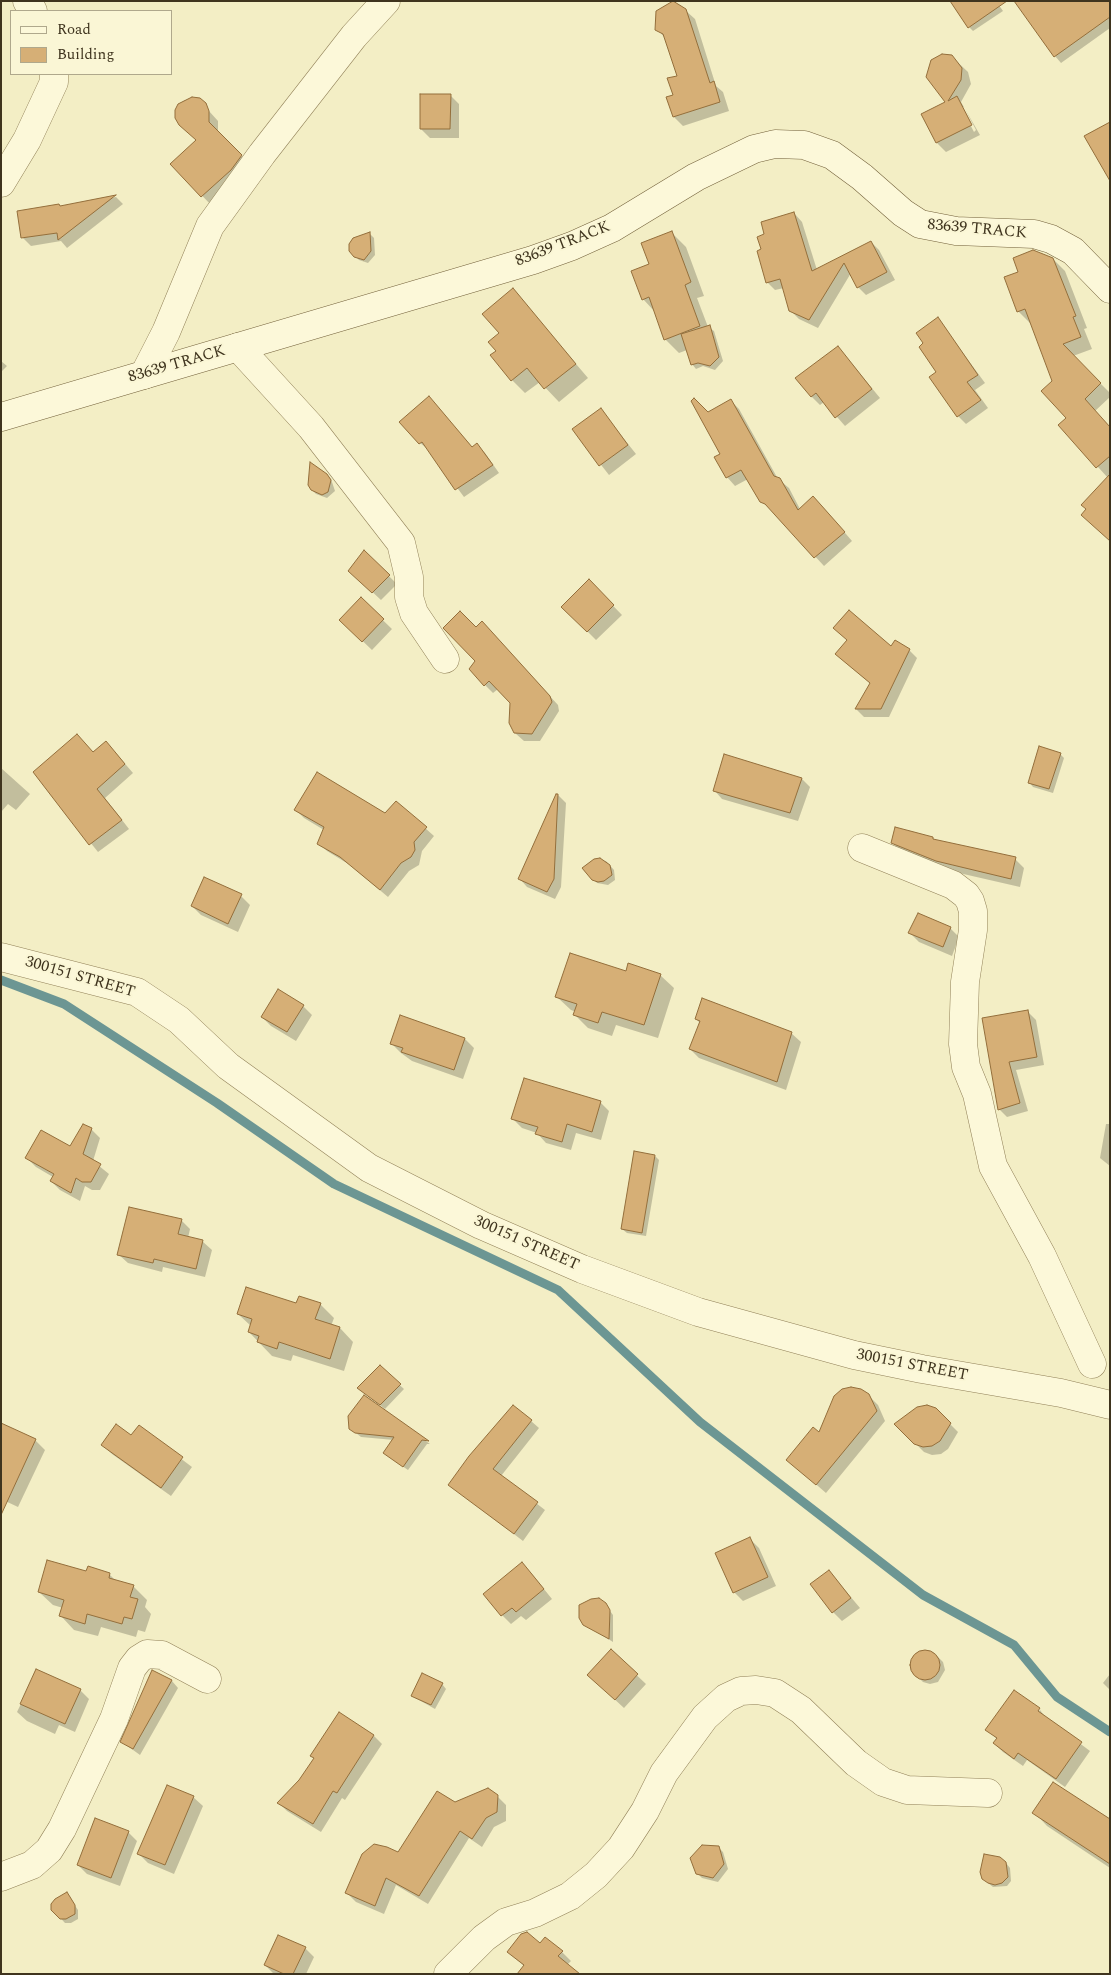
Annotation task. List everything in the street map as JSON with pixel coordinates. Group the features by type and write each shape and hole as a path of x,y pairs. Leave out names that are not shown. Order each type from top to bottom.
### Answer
{"street":[{"path":"144,375 166,332 210,226 262,154 348,44 386,1"},
{"path":"1,183 27,140 54,82 54,75"},
{"name":"83639 TRACK","path":"1,417 533,260 572,246 612,228 696,176 754,149 775,144 804,146 832,155 862,177 903,213 920,224 956,231 1034,234 1051,239 1073,251 1110,289"},
{"path":"238,347 311,427 401,543 409,577 409,597 414,613 445,659"},
{"path":"862,848 953,885 966,895 970,901 973,911 973,930 965,982 963,1044 966,1067 977,1094 993,1166 1101,1362 1074,1373 1062,1393"},
{"name":"300151 STREET","path":"1,957 137,992 179,1020 228,1066 370,1168 481,1225 582,1269 698,1312 854,1355 922,1370 1062,1393 1110,1405"},
{"path":"1,1877 32,1864 49,1850 62,1829 114,1719 132,1668 139,1659 147,1654 162,1655 207,1679"},
{"path":"448,1974 484,1938 506,1922 535,1913 570,1896 596,1875 621,1848 645,1811 664,1773 705,1717 726,1698 741,1692 756,1690 775,1693 801,1710 856,1763 883,1782 907,1790 988,1793"}],"building":[{"path":"673,1 686,9 710,83 714,81 720,102 673,117 666,97 673,95 667,78 677,76 663,34 655,30 656,11"},
{"path":"950,1 1007,1 968,28"},
{"path":"1014,1 1110,1 1110,17 1054,57"},
{"path":"942,54 952,55 962,68 961,80 948,101 957,96 972,125 936,143 921,114 945,102 926,77 931,60"},
{"path":"420,94 451,94 450,129 420,129"},
{"path":"192,97 200,98 206,103 209,111 209,122 242,155 231,170 201,197 170,164 196,140 179,125 175,118 175,110 178,104"},
{"path":"1110,122 1110,181 1084,136"},
{"path":"116,195 58,240 57,233 21,238 17,211 59,204 60,206"},
{"path":"794,212 812,271 871,241 887,272 857,288 844,263 809,320 789,311 780,279 766,283 757,251 761,249 757,237 764,234 761,222"},
{"path":"672,231 691,282 685,285 700,326 664,340 649,297 642,300 631,271 649,264 641,243"},
{"path":"370,232 371,251 364,260 354,257 349,251 349,244 353,238"},
{"path":"1033,250 1053,258 1076,316 1073,317 1081,337 1063,344 1101,383 1085,399 1110,427 1110,456 1096,468 1058,425 1066,418 1041,391 1052,381 1025,309 1017,312 1004,277 1018,272 1013,258"},
{"path":"513,288 576,364 544,389 527,368 511,381 490,355 496,351 488,342 499,333 482,314"},
{"path":"938,317 978,375 967,382 981,400 957,417 929,377 936,372 919,347 923,343 916,333"},
{"path":"710,325 719,357 710,366 698,363 691,365 681,334"},
{"path":"838,346 872,389 835,418 816,393 811,397 795,378"},
{"path":"429,396 472,447 477,443 493,465 455,490 422,442 419,444 399,422"},
{"path":"694,398 708,412 731,399 774,476 780,478 798,510 813,496 845,532 814,558 765,504 760,502 741,470 726,478 714,457 720,454 691,401"},
{"path":"601,408 628,445 599,466 572,429"},
{"path":"310,462 327,474 331,480 328,492 322,495 311,490 308,485"},
{"path":"1110,474 1110,541 1081,515 1086,509 1081,505"},
{"path":"364,550 390,575 372,593 348,571"},
{"path":"589,579 614,605 587,632 561,607"},
{"path":"361,597 384,619 362,642 339,620"},
{"path":"849,610 891,646 895,640 910,649 881,709 855,709 870,683 835,654 847,640 833,628"},
{"path":"460,611 476,627 482,621 550,696 552,702 532,734 514,733 509,723 510,703 489,681 484,686 469,669 475,661 443,628"},
{"path":"77,734 93,752 106,741 125,764 97,789 122,820 89,845 33,772"},
{"path":"1039,746 1061,753 1049,789 1028,783"},
{"path":"724,754 802,778 790,813 713,791"},
{"path":"317,772 385,813 396,801 427,827 414,842 415,850 411,857 401,863 380,890 340,857 317,844 324,827 294,810"},
{"path":"556,794 558,794 554,879 547,892 518,879"},
{"path":"895,827 933,837 933,839 1016,857 1011,879 936,861 891,843"},
{"path":"600,858 610,865 612,875 604,881 598,882 592,880 582,868 594,859"},
{"path":"204,877 242,894 228,924 191,906"},
{"path":"918,913 951,927 943,947 908,933"},
{"path":"570,953 626,971 628,963 661,974 644,1025 602,1012 598,1023 573,1015 577,1004 555,997"},
{"path":"278,989 304,1005 287,1032 261,1017"},
{"path":"702,998 792,1032 777,1082 689,1049 700,1021 695,1019"},
{"path":"1028,1010 1037,1057 1009,1062 1020,1103 998,1110 982,1018"},
{"path":"400,1015 465,1038 454,1070 401,1052 403,1048 390,1044"},
{"path":"524,1078 601,1101 592,1132 567,1124 562,1142 535,1134 538,1127 511,1119"},
{"path":"83,1124 92,1128 83,1154 101,1164 91,1182 82,1182 76,1178 71,1193 50,1181 54,1174 25,1158 41,1130 70,1146"},
{"path":"634,1151 655,1155 642,1233 621,1229"},
{"path":"129,1207 182,1219 178,1234 203,1240 196,1269 154,1259 153,1263 117,1255"},
{"path":"246,1287 296,1303 299,1296 321,1303 315,1319 340,1327 330,1359 279,1342 277,1349 257,1342 259,1336 248,1332 252,1319 237,1314"},
{"path":"380,1365 401,1384 380,1405 357,1388"},
{"path":"851,1387 861,1389 869,1394 877,1411 816,1485 786,1460 813,1427 819,1432 834,1396 842,1389"},
{"path":"364,1395 429,1441 422,1440 403,1467 383,1453 394,1437 355,1433 349,1429 348,1416"},
{"path":"513,1405 532,1420 493,1469 538,1502 514,1534 448,1485 469,1456"},
{"path":"927,1405 936,1408 951,1423 940,1441 932,1446 923,1447 914,1444 894,1424 917,1407"},
{"path":"1,1423 36,1439 1,1515"},
{"path":"116,1424 131,1435 139,1425 183,1457 161,1488 101,1445"},
{"path":"750,1537 768,1577 733,1593 715,1553"},
{"path":"47,1560 86,1571 88,1566 110,1573 109,1578 134,1585 130,1597 138,1599 132,1619 124,1617 122,1624 87,1614 85,1624 59,1616 64,1600 38,1592"},
{"path":"522,1562 544,1589 516,1612 512,1608 501,1616 483,1594"},
{"path":"829,1570 851,1598 832,1613 810,1584"},
{"path":"599,1598 606,1603 610,1610 609,1639 583,1625 579,1618 579,1605 591,1599"},
{"path":"611,1649 638,1674 615,1700 587,1675"},
{"path":"925,1650 936,1654 940,1665 936,1676 925,1680 914,1676 910,1665 914,1654"},
{"path":"36,1669 81,1689 65,1724 20,1704"},
{"path":"152,1670 172,1680 133,1749 120,1742"},
{"path":"422,1673 443,1683 431,1705 411,1696"},
{"path":"1014,1690 1040,1708 1038,1711 1082,1742 1056,1779 1018,1753 1014,1759 993,1743 997,1738 985,1730"},
{"path":"339,1712 374,1735 337,1793 333,1791 313,1824 277,1803 299,1780 314,1758 310,1756"},
{"path":"1053,1782 1110,1819 1110,1864 1032,1813"},
{"path":"167,1785 194,1796 165,1865 137,1854"},
{"path":"488,1788 498,1795 497,1812 486,1818 472,1839 460,1831 419,1896 386,1878 375,1906 345,1893 362,1854 374,1844 398,1852 437,1791 455,1802"},
{"path":"95,1818 129,1831 111,1878 77,1865"},
{"path":"702,1845 719,1846 724,1864 713,1878 696,1874 690,1858"},
{"path":"984,1854 1000,1857 1006,1862 1008,1877 1002,1883 995,1885 982,1879 980,1872"},
{"path":"67,1892 75,1905 75,1914 66,1919 60,1919 51,1910 51,1904 55,1899"},
{"path":"527,1932 540,1943 545,1937 563,1951 558,1956 580,1974 517,1974 524,1965 507,1952 521,1934"},
{"path":"278,1935 306,1947 293,1974 284,1974 264,1965"}],"waterway":[{"path":"1,980 64,1004 217,1103 334,1184 558,1290 700,1422 923,1595 1014,1645 1057,1697 1110,1732"}]}
